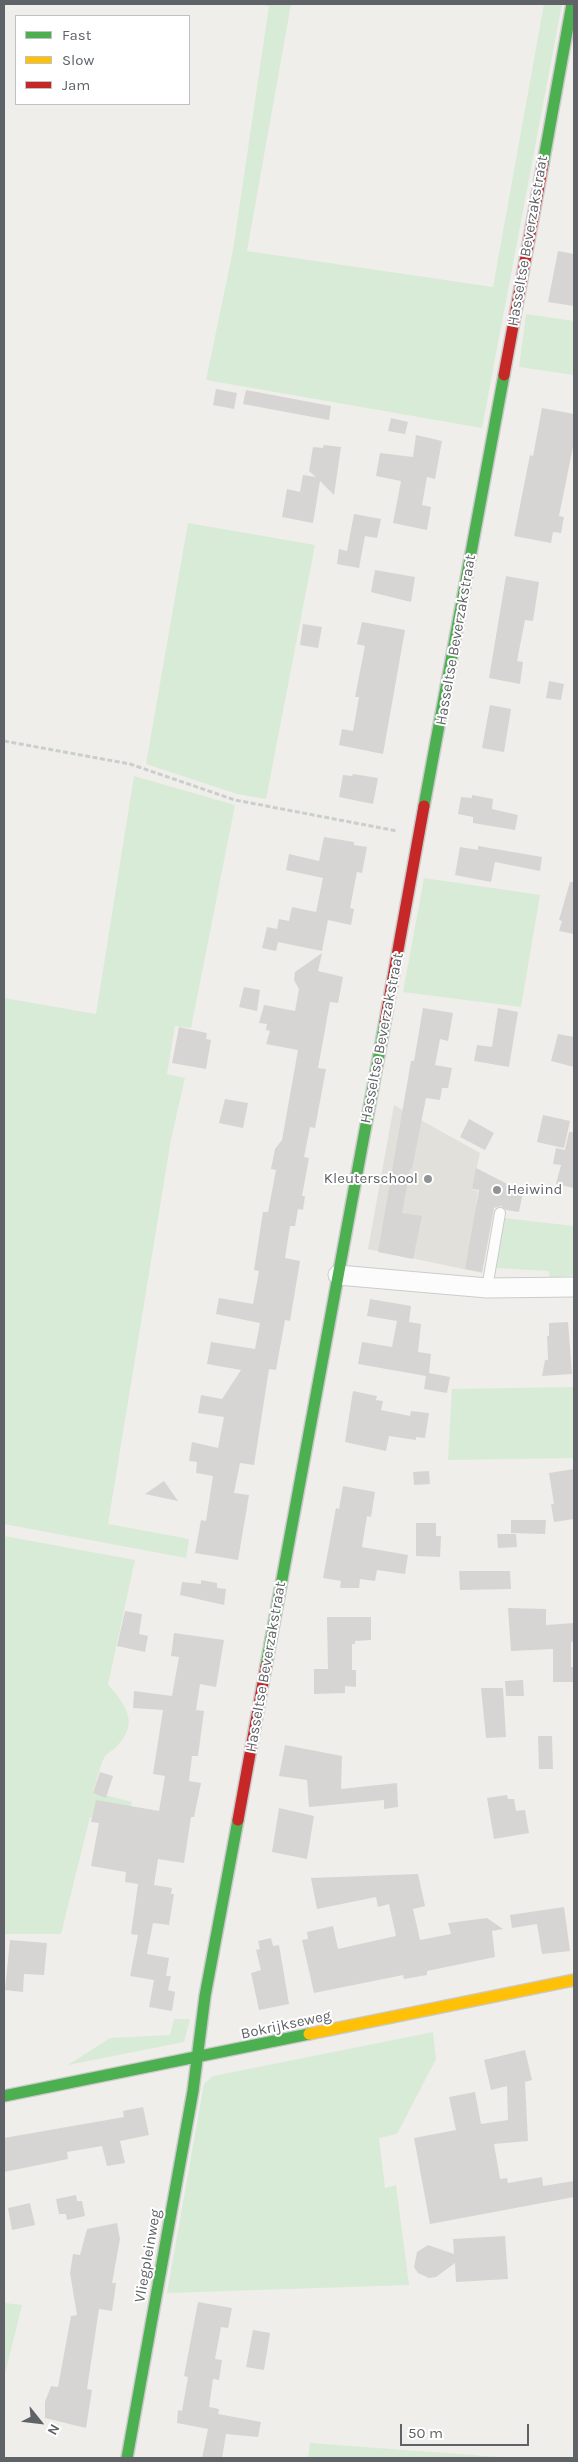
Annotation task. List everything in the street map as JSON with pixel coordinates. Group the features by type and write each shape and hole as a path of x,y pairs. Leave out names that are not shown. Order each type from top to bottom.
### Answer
{"street":[{"name":"Hasseltse Beverzakstraat","path":"196,2059 205,1996 572,4"},
{"path":"338,1275 487,1288 574,1287"},
{"name":"Bokrijkseweg","path":"4,2096 196,2059 574,1980"},
{"name":"Vliegpleinweg","path":"127,2458 193,2092 196,2059"}],"lane":[{"path":"487,1288 500,1213"}],"path":[{"path":"4,742 130,764 235,800 420,835"}],"shaded area":[{"name":"Kleuterschool","path":"394,1105 480,1153 472,1190 478,1191 476,1206 494,1210 482,1273 368,1249"}],"green space":[{"path":"260,4 291,4 247,251 493,287 544,4 562,4 482,428 206,380 233,250 269,6"},
{"path":"526,314 574,321 574,375 519,367"},
{"path":"188,523 315,545 266,799 237,794 146,764"},
{"path":"134,776 235,805 191,1028 175,1026 167,1074 185,1078 171,1139 108,1524 189,1539 186,1558 4,1524 4,998 96,1014"},
{"path":"424,878 540,895 521,1007 403,992"},
{"path":"504,1218 574,1226 574,1275 550,1278 549,1271 495,1268"},
{"path":"574,1387 574,1458 448,1460 452,1389"},
{"path":"4,1536 135,1560 108,1684 124,1706 129,1720 128,1728 118,1745 104,1758 93,1792 132,1802 125,1823 90,1817 61,1934 4,1934"},
{"path":"174,2019 190,2019 184,2042 68,2065 110,2038 170,2035"},
{"path":"433,2032 436,2059 397,2134 379,2138 385,2188 396,2185 409,2285 167,2293 204,2084 213,2076"},
{"path":"4,2303 22,2305 4,2378"},
{"path":"310,2443 499,2457 308,2458"}],"building":[{"path":"558,251 574,254 574,306 548,302"},
{"path":"216,389 237,393 234,409 213,405"},
{"path":"246,390 331,406 329,420 243,404"},
{"path":"542,408 574,414 574,442 559,516 564,517 561,533 553,532 551,543 514,536 530,455 533,456"},
{"path":"391,418 408,422 405,434 388,431"},
{"path":"416,435 442,441 435,479 427,477 422,505 431,507 427,530 393,523 401,481 376,476 380,453 413,457"},
{"path":"324,445 341,447 334,495 320,481 313,523 282,517 287,489 300,492 303,475 316,477 309,471 313,447 323,448"},
{"path":"354,514 381,519 377,538 365,536 359,568 337,564 339,549 347,551"},
{"path":"375,570 415,577 411,602 371,592"},
{"path":"506,576 539,582 533,621 525,620 517,661 523,662 520,684 489,678"},
{"path":"362,622 405,630 383,754 339,745 342,729 353,731 359,697 355,697 365,646 357,644"},
{"path":"303,624 322,627 318,648 300,645"},
{"path":"549,681 564,684 561,700 546,698"},
{"path":"490,705 511,709 504,752 482,748"},
{"path":"353,774 378,778 373,804 339,797 343,775 352,776"},
{"path":"472,795 493,799 492,809 518,815 515,830 473,823 473,817 458,814 461,797 472,798"},
{"path":"324,837 354,842 354,845 367,847 362,873 357,872 350,908 354,909 351,925 328,920 322,951 278,942 276,951 262,948 267,927 277,929 279,919 289,921 292,907 316,912 323,878 286,870 289,854 319,861"},
{"path":"478,846 542,857 540,871 495,862 491,882 455,875 460,847 478,850"},
{"path":"570,882 574,882 574,934 559,931 562,921 559,920"},
{"path":"322,953 318,971 343,977 338,1003 330,1002 318,1068 326,1069 315,1128 310,1127 304,1157 309,1158 302,1196 305,1196 303,1210 298,1209 295,1226 290,1226 285,1258 300,1261 290,1321 285,1320 276,1370 269,1369 254,1465 240,1463 234,1493 249,1495 238,1560 195,1553 201,1520 206,1521 213,1476 196,1473 197,1462 189,1461 192,1442 218,1448 224,1417 198,1413 201,1395 222,1399 241,1370 207,1364 211,1342 255,1349 260,1323 216,1314 219,1298 253,1304 259,1271 254,1270 263,1212 268,1212 276,1170 271,1169 275,1149 282,1140 298,1050 266,1044 270,1031 266,1030 267,1024 259,1023 264,1005 295,1011 299,989 294,980 295,972"},
{"path":"244,987 260,990 257,1011 239,1007"},
{"path":"423,1008 453,1013 448,1041 440,1039 435,1065 452,1068 448,1088 442,1088 440,1100 426,1098 412,1169 410,1169 402,1213 422,1216 413,1259 378,1252 411,1061 414,1061"},
{"path":"498,1008 518,1012 509,1067 474,1061 477,1045 492,1047"},
{"path":"179,1027 207,1033 206,1039 211,1040 206,1069 172,1063"},
{"path":"558,1034 574,1037 574,1067 551,1061"},
{"path":"225,1099 248,1103 243,1128 219,1123"},
{"path":"543,1115 570,1121 564,1148 537,1142"},
{"path":"469,1119 494,1133 485,1150 460,1137"},
{"path":"569,1132 574,1132 574,1188 556,1184 561,1165 553,1164 556,1148 565,1150"},
{"path":"476,1168 523,1192 519,1212 506,1210 501,1206 494,1208 482,1272 465,1269 479,1190 472,1189"},
{"path":"370,1299 411,1306 409,1322 421,1324 418,1352 431,1354 429,1373 450,1377 447,1393 424,1389 426,1376 358,1364 362,1342 392,1347 397,1321 367,1316"},
{"path":"568,1322 572,1374 542,1376 545,1360 548,1360 547,1336 549,1336 549,1323"},
{"path":"353,1391 377,1396 376,1400 383,1401 381,1410 410,1416 411,1411 429,1413 425,1438 416,1437 416,1440 389,1436 386,1451 345,1442"},
{"path":"574,1469 574,1519 554,1522 551,1504 554,1504 549,1473"},
{"path":"429,1471 430,1484 414,1485 413,1472"},
{"path":"164,1481 178,1501 145,1494"},
{"path":"343,1486 375,1492 371,1517 367,1516 362,1547 408,1555 405,1574 377,1570 375,1581 360,1579 359,1588 340,1588 341,1581 323,1578 336,1508 339,1509"},
{"path":"511,1520 546,1520 545,1534 511,1533"},
{"path":"416,1523 436,1523 436,1536 441,1536 440,1557 416,1556"},
{"path":"497,1534 516,1534 517,1547 498,1548"},
{"path":"459,1571 510,1571 511,1589 460,1590"},
{"path":"201,1580 217,1583 217,1588 226,1589 224,1605 180,1595 182,1582 201,1584"},
{"path":"508,1608 546,1609 546,1625 574,1623 574,1641 571,1642 571,1667 574,1667 574,1682 553,1682 553,1649 511,1651"},
{"path":"125,1611 142,1614 139,1634 148,1636 145,1652 117,1646"},
{"path":"327,1617 371,1617 371,1640 355,1641 355,1644 352,1644 352,1670 356,1670 356,1687 345,1686 345,1693 314,1694 314,1669 328,1669"},
{"path":"174,1633 224,1640 216,1687 200,1684 196,1710 204,1711 198,1756 192,1756 189,1781 201,1783 194,1817 191,1817 184,1863 158,1859 154,1885 172,1888 171,1894 174,1894 169,1925 153,1923 147,1954 169,1958 166,1976 171,1976 168,1990 175,1992 172,2011 149,2007 154,1980 130,1976 138,1935 131,1934 138,1884 125,1882 126,1872 91,1866 99,1823 91,1822 96,1800 159,1811 165,1776 153,1774 163,1710 133,1708 134,1691 172,1696 179,1657 171,1656"},
{"path":"523,1680 524,1696 506,1696 505,1681"},
{"path":"481,1688 503,1688 506,1737 486,1738"},
{"path":"538,1736 552,1736 553,1769 539,1769"},
{"path":"285,1745 342,1756 341,1789 397,1783 398,1807 384,1809 384,1800 309,1807 307,1780 279,1776"},
{"path":"100,1772 113,1776 106,1798 93,1793"},
{"path":"507,1795 508,1799 514,1799 516,1811 525,1810 529,1833 494,1839 487,1798"},
{"path":"279,1808 314,1816 307,1859 272,1852"},
{"path":"418,1874 425,1906 413,1909 420,1940 451,1934 448,1923 487,1918 503,1929 492,1931 495,1957 427,1971 427,1975 404,1979 403,1975 314,1993 302,1940 308,1939 307,1932 333,1926 338,1949 396,1936 389,1904 378,1907 376,1897 317,1909 311,1878"},
{"path":"564,1907 570,1951 542,1954 537,1924 512,1928 510,1915"},
{"path":"271,1938 273,1946 279,1945 289,2004 259,2010 251,1973 261,1970 256,1950 260,1949 258,1941"},
{"path":"10,1940 47,1943 44,1975 24,1974 23,1992 5,1990"},
{"path":"525,2050 532,2080 525,2082 528,2141 494,2144 500,2179 507,2178 508,2183 542,2177 543,2186 574,2181 574,2197 430,2224 414,2138 456,2130 449,2097 475,2092 481,2124 508,2120 507,2086 491,2090 484,2060"},
{"path":"143,2107 149,2135 120,2141 125,2163 107,2166 102,2146 67,2152 68,2159 4,2172 4,2138 124,2117 123,2111"},
{"path":"76,2195 77,2201 82,2201 85,2216 67,2220 66,2214 59,2214 56,2199"},
{"path":"30,2203 35,2225 12,2230 8,2208"},
{"path":"117,2223 120,2239 112,2283 116,2283 114,2298 112,2311 99,2309 87,2389 92,2390 86,2428 45,2418 45,2402 51,2386 58,2387 71,2316 77,2315 70,2273 73,2254 80,2255 87,2229"},
{"path":"505,2236 508,2279 456,2282 455,2263 436,2277 429,2278 418,2273 414,2267 417,2252 428,2245 454,2254 453,2239"},
{"path":"198,2302 232,2308 228,2328 221,2327 215,2359 222,2360 219,2380 213,2379 209,2407 219,2409 218,2414 261,2422 258,2437 226,2434 222,2458 202,2458 208,2429 177,2423 178,2410 182,2411 188,2377 184,2376"},
{"path":"253,2330 270,2333 264,2370 246,2367"}],"traffic: fast":[{"path":"543,164 572,4"},
{"path":"424,806 504,375"},
{"path":"266,1666 385,1022"},
{"path":"127,2458 193,2091 205,1996 238,1820"},
{"path":"4,2096 309,2034"}],"traffic: slow":[{"path":"309,2034 574,1980"}],"traffic: jam":[{"path":"504,375 543,164"},
{"path":"385,1022 424,806"},
{"path":"238,1820 266,1666"}],"place":[{"name":"Kleuterschool","path":"428,1179"},
{"name":"Heiwind","path":"497,1190"}]}
